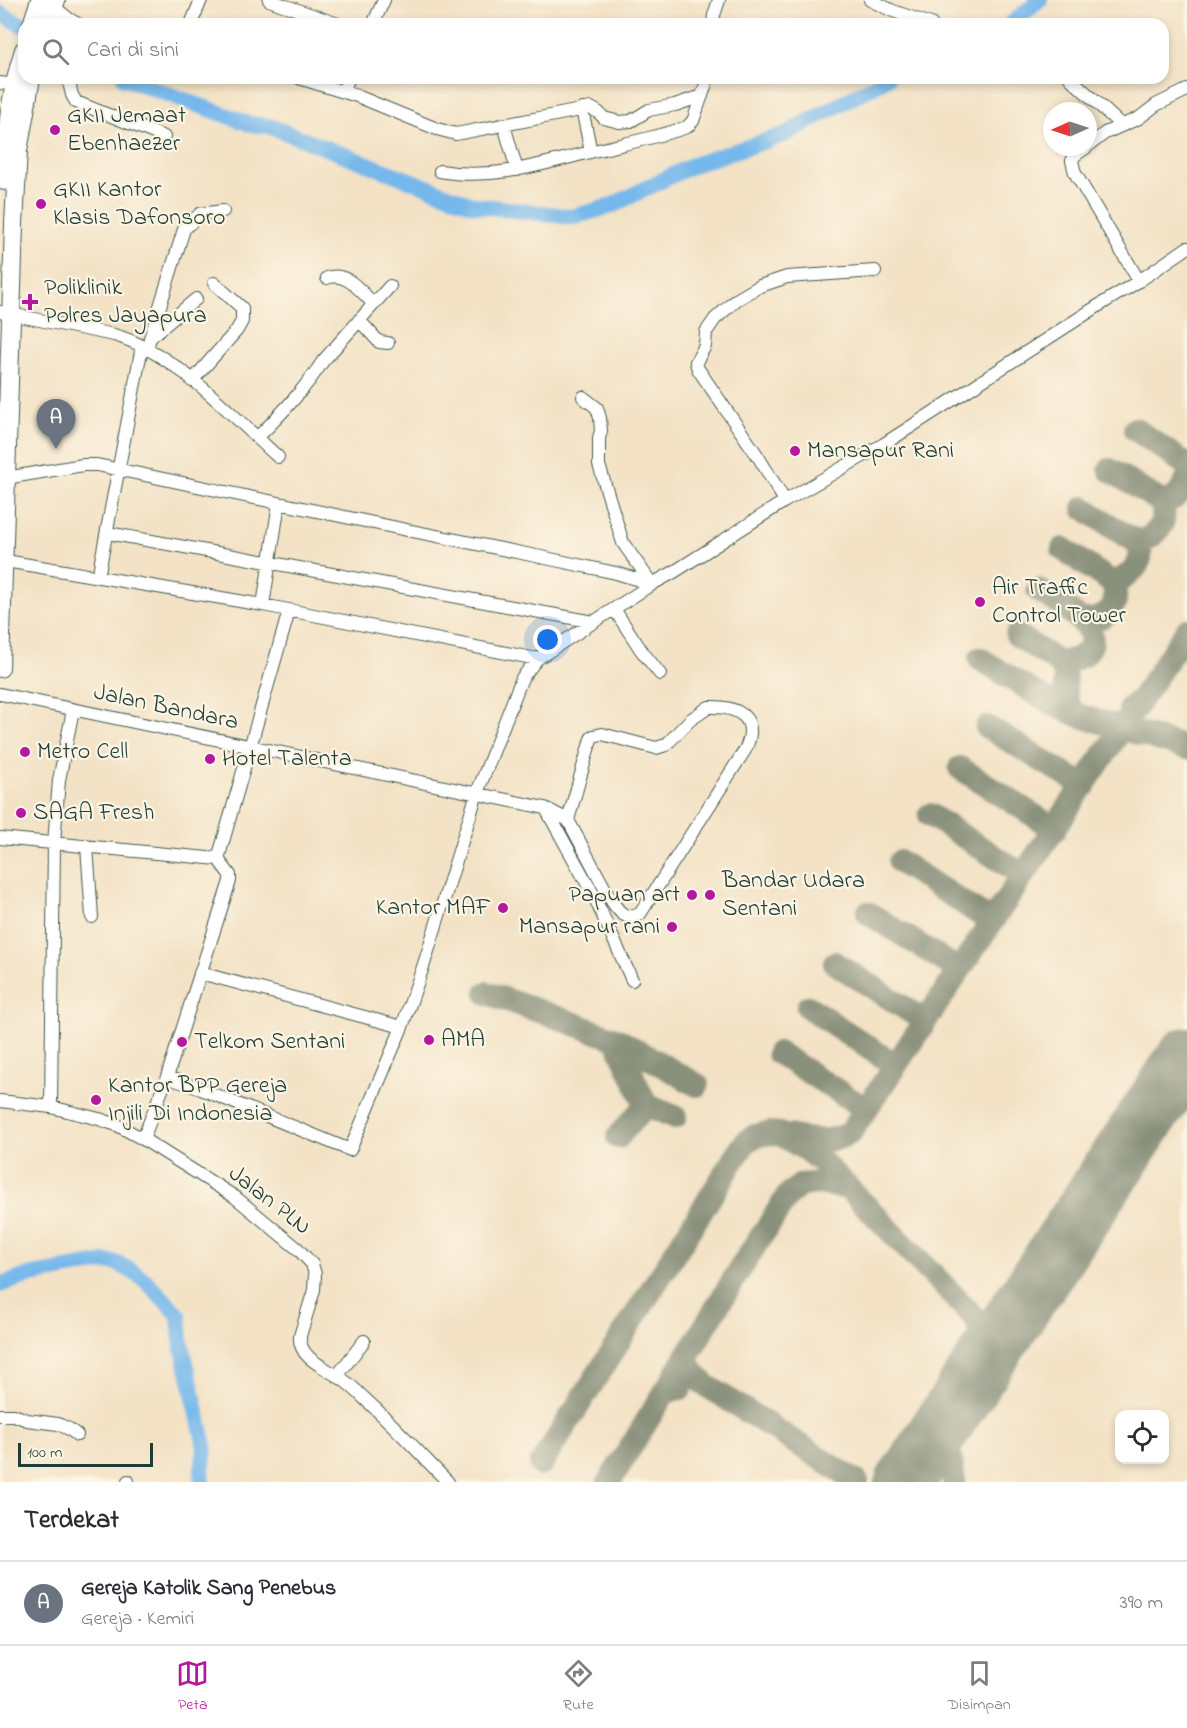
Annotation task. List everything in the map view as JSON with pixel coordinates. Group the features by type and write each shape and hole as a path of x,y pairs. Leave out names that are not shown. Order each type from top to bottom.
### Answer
{"highway":[{"path":"0,668 4,311 16,82"}],"street":[{"path":"194,18 201,0"},
{"path":"269,0 292,4 324,18"},
{"path":"376,18 384,0"},
{"path":"714,18 719,0"},
{"path":"871,0 913,18"},
{"path":"46,11 66,18"},
{"path":"69,84 76,102 164,137"},
{"path":"318,84 449,133 462,134 591,108 604,118 619,122 631,121 649,110 675,105 702,96"},
{"path":"343,92 346,84"},
{"path":"440,171 458,174 493,174 517,170 687,127 693,121 706,84"},
{"path":"1077,84 1122,125"},
{"path":"1097,139 1187,90"},
{"path":"582,110 591,152"},
{"path":"504,125 517,170"},
{"path":"1074,156 1072,161 1075,172 1139,281"},
{"path":"98,577 108,533 118,469 146,344 184,229 200,214 224,211"},
{"path":"167,1077 350,1150 402,1027 477,793 522,678 537,659 785,501 884,444 1187,248"},
{"path":"785,501 759,458 698,369 696,362 705,346 706,332 715,319 736,300 760,286 787,277 875,270"},
{"path":"327,278 339,276 346,278 374,304"},
{"path":"192,381 237,330 242,321 242,308 214,283"},
{"path":"257,438 291,402 323,361 390,286"},
{"path":"146,344 196,299"},
{"path":"4,311 146,344 234,416 278,457"},
{"path":"359,320 379,342 388,343"},
{"path":"583,397 597,408 600,418 602,431 599,438 599,465 623,543 651,585"},
{"path":"3,479 97,465 541,556 616,573 651,585"},
{"path":"264,605 279,503"},
{"path":"108,533 594,622"},
{"path":"1,560 264,605 537,659"},
{"path":"614,609 660,674"},
{"path":"218,860 289,611"},
{"name":"Jalan Bandara","path":"0,694 545,808 568,820"},
{"path":"709,707 734,710 744,715 748,722 751,732 745,750 640,914 630,917 619,912 568,820 586,752 593,736 602,734 657,748 662,747 690,720 709,707"},
{"path":"51,1107 54,843 59,780 73,710"},
{"path":"545,808 593,894 632,981"},
{"path":"0,838 218,860 230,877 167,1077 143,1139"},
{"path":"87,846 92,917"},
{"path":"200,973 402,1027"},
{"name":"Jalan PLN","path":"0,1101 51,1107 117,1125 235,1197 307,1257 312,1264 315,1283 300,1336 299,1344 302,1351 337,1376 378,1411 448,1482"},
{"path":"337,1376 364,1341"},
{"path":"0,1414 58,1424 77,1435"}],"waterway":[{"path":"1018,18 1040,0"},
{"path":"0,13 18,23"},
{"path":"140,84 250,124 269,126 474,205 573,217 611,206 695,164 784,135 877,84"},
{"path":"0,1285 27,1276 104,1262 116,1263 146,1281 179,1315 181,1340 205,1446 202,1482"}],"taxiway":[{"path":"1135,429 1187,465"},
{"path":"1110,470 1160,501 1163,509 1160,528 1150,537 1136,542"},
{"path":"1160,501 1174,498 1187,480"},
{"path":"1084,508 1135,541 1139,548 1139,561 1136,567 1125,577 1113,583"},
{"path":"1063,549 1113,583 1115,599 1110,611 1098,618 1082,620"},
{"path":"1038,590 1083,623 1092,641 1089,649 1083,655 1059,663"},
{"path":"1130,708 1142,698 1187,630"},
{"path":"1017,635 1059,663 1065,675 1066,699 1074,713"},
{"path":"980,659 1036,694 1067,710 1187,748"},
{"path":"789,1136 828,1140 850,1133 1142,698"},
{"path":"987,727 1084,786"},
{"path":"960,768 1055,829"},
{"path":"930,815 1023,875"},
{"path":"900,862 992,922"},
{"path":"868,913 959,970"},
{"path":"835,963 925,1021"},
{"path":"487,993 618,1040 697,1085"},
{"path":"808,1007 895,1065"},
{"path":"618,1040 646,1105"},
{"path":"778,1053 866,1109"},
{"path":"618,1137 646,1105 675,1117"},
{"path":"541,1464 742,1147 755,1136 780,1134 822,1162 976,1319 982,1345 978,1372"},
{"path":"665,1392 789,1194 801,1185 818,1183 847,1188"},
{"path":"976,1319 996,1324 1015,1316"},
{"path":"686,1359 696,1376 707,1386 857,1482"},
{"path":"609,1482 665,1392 681,1388"},
{"path":"945,1421 954,1482"},
{"path":"886,1482 913,1470"}],"runway":[{"path":"905,1482 1187,1057"}],"place":[{"name":"GKII Jemaat Ebenhaezer","path":"55,130"},
{"name":"GKII Kantor Klasis Dafonsoro","path":"41,204"},
{"name":"Poliklinik Polres Jayapura","path":"30,302"},
{"name":"Gereja Katolik Sang Penebus","path":"56,449"},
{"name":"Mansapur Rani","path":"795,451"},
{"name":"Air Traffic Control Tower","path":"980,602"},
{"name":"Metro Cell","path":"25,752"},
{"name":"Hotel Talenta","path":"210,759"},
{"name":"SAGA Fresh","path":"21,813"},
{"name":"Papuan art","path":"692,895"},
{"name":"Bandar Udara Sentani","path":"710,895"},
{"name":"Kantor MAF","path":"503,908"},
{"name":"Mansapur rani","path":"672,927"},
{"name":"AMA","path":"429,1040"},
{"name":"Telkom Sentani","path":"182,1042"},
{"name":"Kantor BPP Gereja Injili Di Indonesia","path":"96,1100"}]}
